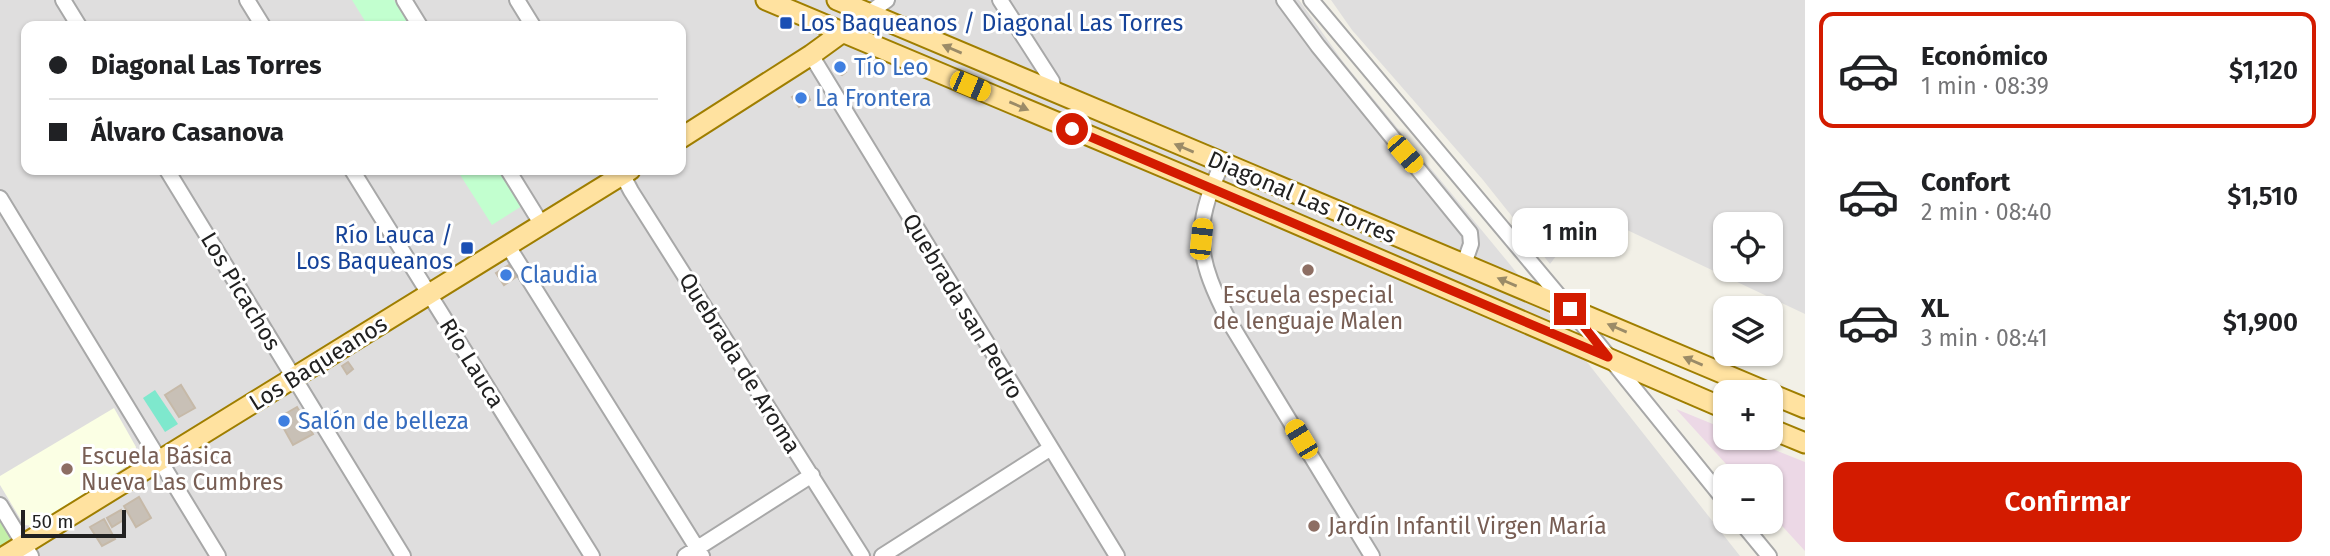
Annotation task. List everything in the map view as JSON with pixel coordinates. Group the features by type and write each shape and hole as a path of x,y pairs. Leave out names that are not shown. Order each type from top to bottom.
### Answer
{"main road":[{"name":"Diagonal Las Torres","path":"766,0 1212,187 1713,403"},
{"name":"Diagonal Las Torres","path":"837,0 1738,380"},
{"path":"686,135 811,55 869,13"},
{"name":"Los Baqueanos","path":"5,556 28,550 159,461 542,225 618,175"},
{"name":"Diagonal Las Torres","path":"1783,399 1805,408"},
{"path":"1783,434 1805,443"}],"street":[{"path":"63,0 76,21"},
{"path":"247,0 260,21"},
{"path":"404,0 417,21"},
{"path":"517,0 530,21"},
{"path":"869,13 887,0"},
{"path":"1000,0 1052,81 1054,93"},
{"path":"1284,0 1470,233 1471,244 1464,264"},
{"path":"1311,0 1570,309 1713,486"},
{"name":"Quebrada san Pedro","path":"811,55 1117,556"},
{"path":"1405,154 1425,138"},
{"path":"1222,164 1203,216 1201,239 1203,263 1214,293 1372,556"},
{"name":"Los Picachos","path":"170,175 402,556"},
{"name":"Río Lauca","path":"355,175 592,556"},
{"path":"511,175 542,225"},
{"name":"Quebrada de Aroma","path":"626,175 862,556"},
{"path":"0,198 218,556"},
{"path":"508,246 695,553 812,475"},
{"path":"882,556 1051,448"},
{"path":"0,505 28,550"},
{"path":"1751,534 1769,556"}],"shaded area":[{"path":"0,0 1299,0 1344,63 1512,267 1713,522 1713,534 1723,534 1740,556 0,556"},
{"path":"1331,0 1805,0 1805,314 1783,304 1783,296 1767,296 1737,282 1783,282 1783,212 1713,212 1713,271 1589,212 1550,264 1483,180 1352,30"},
{"name":"Escuela Básica Nueva Las Cumbres","path":"114,408 136,447 133,462 34,526 24,525 0,485 0,476"},
{"path":"1676,409 1713,424 1713,450"},
{"path":"1713,450 1775,450 1805,462 1805,551 1783,527 1783,464 1726,464"}],"green space":[{"path":"352,0 394,0 407,21 365,21"},
{"path":"460,175 502,175 522,206 492,225"},
{"path":"155,390 178,424 165,432 143,398"},
{"path":"0,510 28,556 0,556"}],"building":[{"name":"Tío Leo","path":"841,61 846,72 842,75 835,72 837,63"},
{"name":"La Frontera","path":"800,92 808,95 810,100 799,107 792,97"},
{"name":"Claudia","path":"509,265 516,277 504,285 496,273"},
{"path":"348,362 353,369 347,374 342,366"},
{"path":"181,385 195,408 179,417 165,395"},
{"path":"297,407 313,434 293,445 278,418"},
{"path":"139,497 151,518 136,527 124,506"},
{"path":"121,510 125,519 112,527 107,518"},
{"path":"104,519 115,539 102,546 90,527"}],"place":[{"name":"Los Baqueanos / Diagonal Las Torres","path":"786,23"},
{"name":"Tío Leo","path":"840,67"},
{"name":"La Frontera","path":"801,98"},
{"name":"Río Lauca / Los Baqueanos","path":"467,248"},
{"name":"Escuela especial de lenguaje Malen","path":"1308,270"},
{"name":"Claudia","path":"506,275"},
{"name":"Salón de belleza","path":"284,421"},
{"name":"Escuela Básica Nueva Las Cumbres","path":"67,469"},
{"name":"Jardín Infantil Virgen María","path":"1314,526"}],"route":[{"path":"1072,129 1608,357 1570,309"}]}
